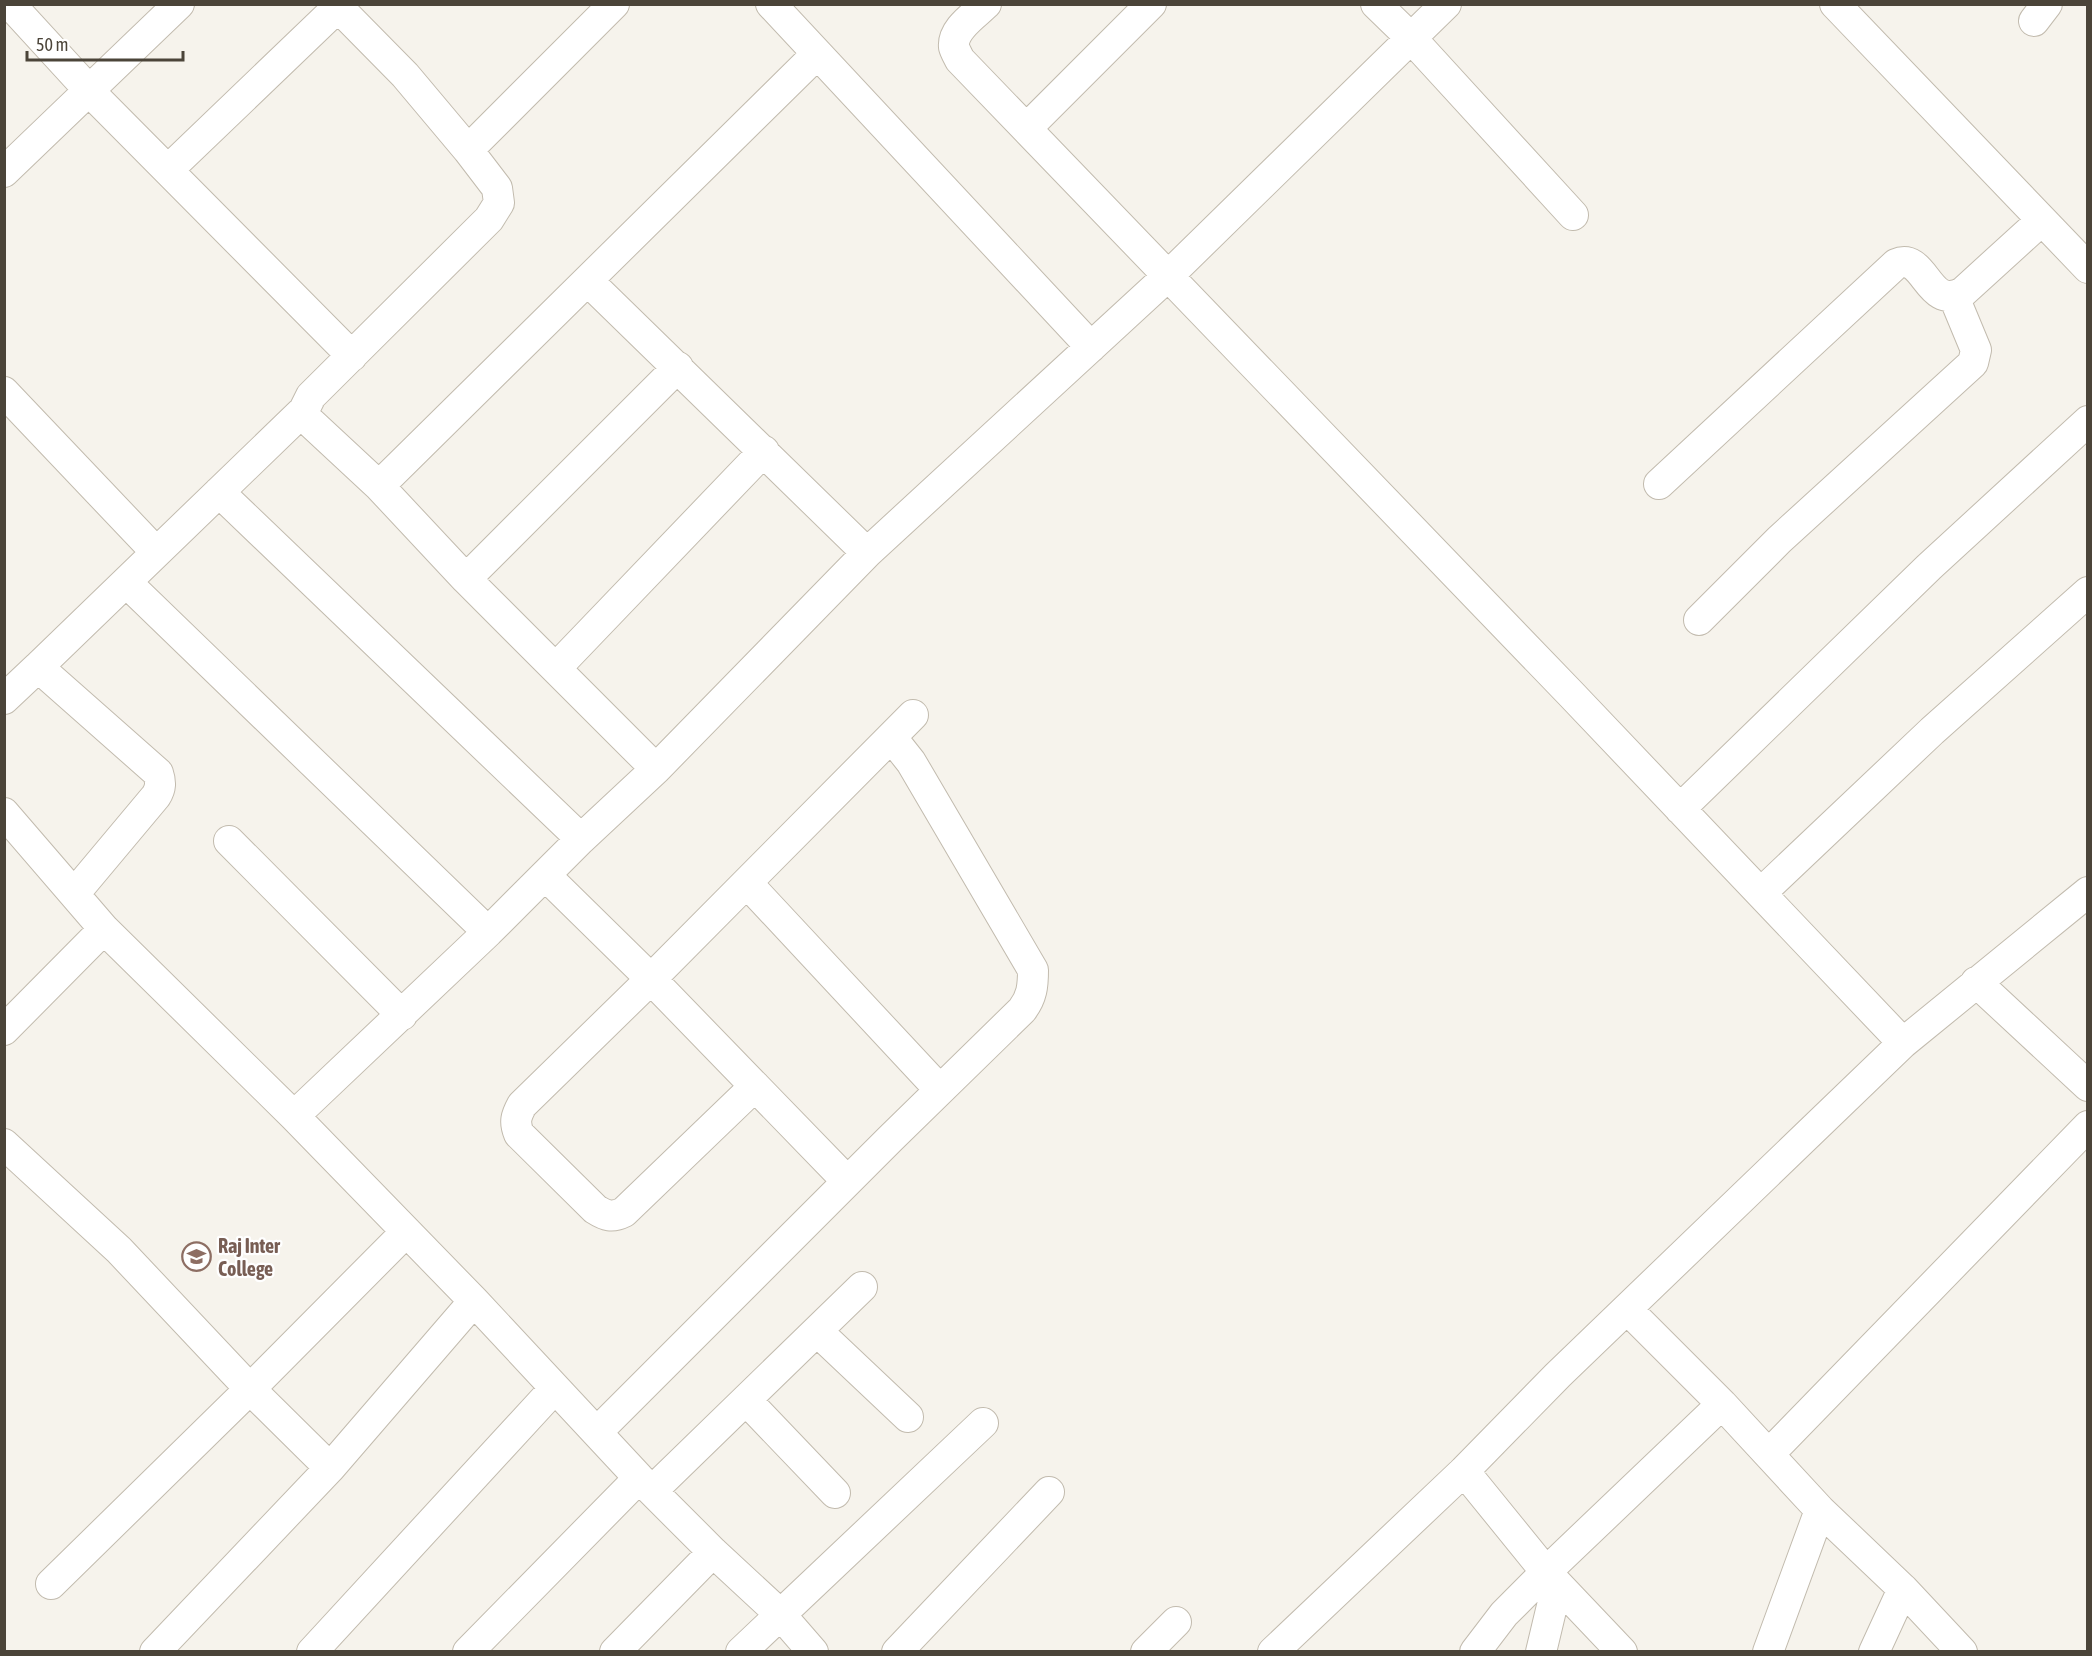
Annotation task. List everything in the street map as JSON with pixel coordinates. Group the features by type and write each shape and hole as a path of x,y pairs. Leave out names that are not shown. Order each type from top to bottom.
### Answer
{"street":[{"path":"4,172 179,4"},
{"path":"468,150 614,4"},
{"path":"771,4 1091,347"},
{"path":"986,4 961,28 956,36 954,47 960,60 1169,275 1903,1043"},
{"path":"1027,128 1151,4"},
{"path":"1376,4 1411,38 1573,215"},
{"path":"294,1116 488,932 581,839 656,770 867,553 1169,275 1446,4"},
{"path":"1835,4 2088,268"},
{"path":"4,9 10,5 89,90 352,356"},
{"path":"4,699 304,410 311,396 489,219 499,203 497,188 468,150 405,75 337,6 168,170"},
{"path":"379,486 817,54"},
{"path":"1659,484 1896,264 1904,261 1911,263 1934,289 1943,296 1954,297 2042,220"},
{"path":"588,281 867,553"},
{"path":"1699,620 1779,540 1973,363 1976,350 1954,297"},
{"path":"466,579 678,368"},
{"path":"4,392 156,552"},
{"path":"304,410 308,420 379,486 466,579 656,770"},
{"path":"1680,809 1929,567 2088,421"},
{"path":"556,668 764,451"},
{"path":"219,492 581,839"},
{"path":"126,582 488,932"},
{"path":"1761,893 1932,731 2088,592"},
{"path":"38,667 158,773 160,780 160,789 156,796 74,894"},
{"path":"754,1086 624,1212 614,1217 605,1216 595,1209 519,1134 515,1124 517,1113 522,1105 651,979 913,715"},
{"path":"597,1432 1022,1010 1030,999 1033,970 911,762 892,738"},
{"path":"4,813 104,928 294,1116 405,1233 474,1301 646,1484 713,1552 780,1614 813,1652"},
{"path":"229,841 402,1015"},
{"path":"546,876 651,979 848,1181"},
{"path":"747,883 940,1090"},
{"path":"1273,1652 1464,1472 1627,1309 1903,1043 2088,892"},
{"path":"4,1030 104,928"},
{"path":"1976,982 2088,1086"},
{"path":"1769,1454 2088,1126"},
{"path":"4,1144 119,1250 250,1389 330,1468"},
{"path":"51,1584 405,1233"},
{"path":"468,1652 646,1484 746,1400 862,1287"},
{"path":"155,1652 330,1468 474,1301"},
{"path":"1627,1309 1722,1404 1820,1510 1903,1589 1962,1652"},
{"path":"817,1331 908,1417"},
{"path":"312,1652 555,1388"},
{"path":"746,1400 835,1493"},
{"path":"1475,1652 1504,1614 1552,1579 1722,1404"},
{"path":"741,1652 983,1423"},
{"path":"1464,1472 1552,1579 1622,1652"},
{"path":"897,1652 1048,1492"},
{"path":"1768,1652 1820,1510"},
{"path":"615,1652 713,1552"},
{"path":"1541,1652 1552,1579"},
{"path":"1874,1652 1903,1589"},
{"path":"1146,1652 1176,1623"}],"place":[{"name":"Raj Inter College","path":"197,1257"}]}
